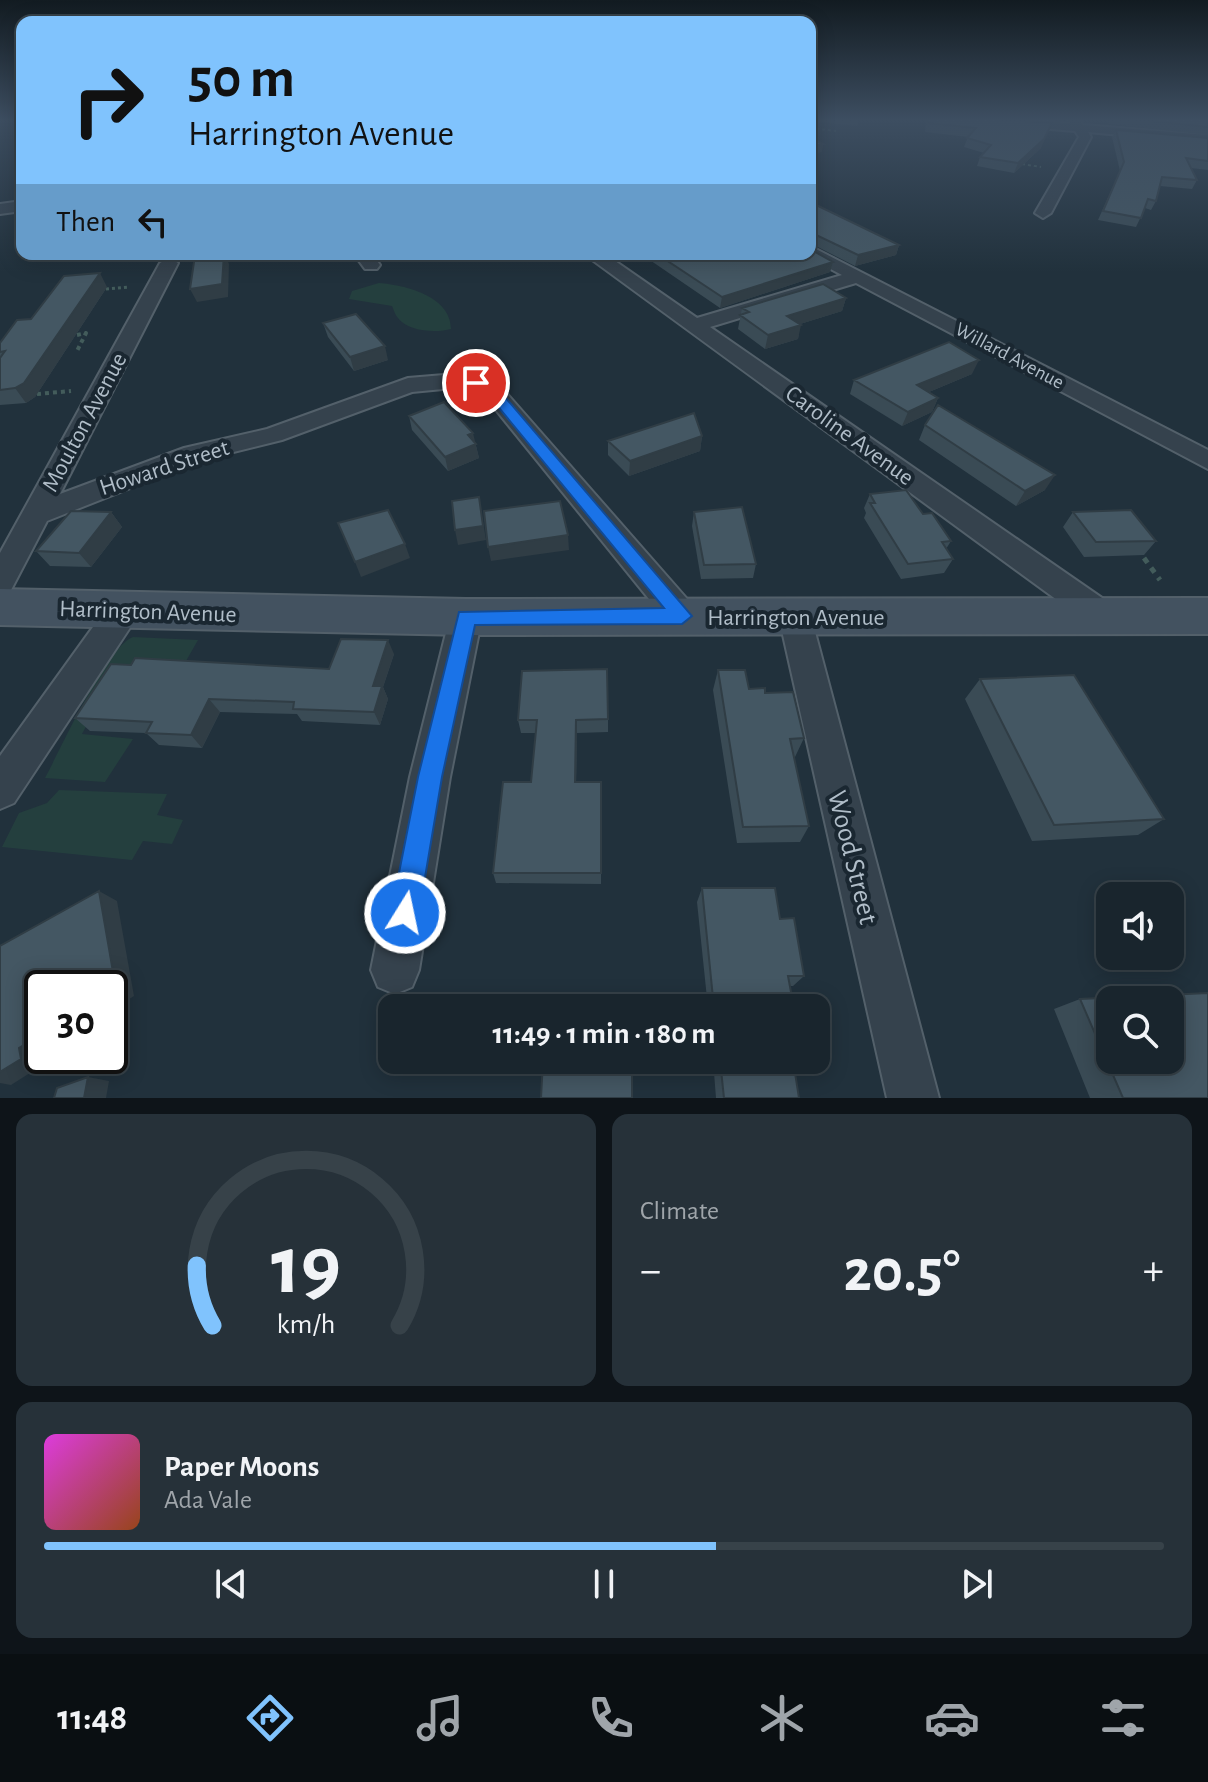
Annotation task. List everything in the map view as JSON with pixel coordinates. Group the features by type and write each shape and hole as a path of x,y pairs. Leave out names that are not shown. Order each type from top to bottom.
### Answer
{"main road":[{"name":"Harrington Avenue","path":"0,607 466,617 1208,616"}],"street":[{"path":"1043,213 1068,170"},
{"name":"Willard Avenue","path":"816,254 1208,461"},
{"name":"Caroline Avenue","path":"602,260 1106,618"},
{"name":"Moulton Avenue","path":"0,582 169,263"},
{"path":"695,325 858,276"},
{"name":"Howard Street","path":"34,515 178,459 338,414 408,385 450,379 476,383 500,400 682,616"},
{"path":"0,789 123,611"},
{"path":"395,970 430,777 466,617"},
{"name":"Wood Street","path":"795,617 913,1098"}],"path":[{"path":"77,335 86,333 77,351"}],"green space":[{"path":"379,283 401,286 435,300 449,318 451,329 415,329 403,323 392,306 349,299 352,291"},
{"path":"133,637 198,640 182,668 102,697 82,734 133,739 105,782 45,778 98,678 110,659"},
{"path":"59,790 167,794 157,815 183,820 172,844 143,841 132,860 2,847 19,813 47,803"}],"building":[{"path":"1120,170 1192,170 1197,180 1162,177 1156,201 1148,199 1141,218 1103,211"},
{"path":"816,205 899,245 858,255 816,235"},
{"path":"816,252 833,262 722,297 666,260 816,260"},
{"path":"194,260 224,260 222,284 190,289"},
{"path":"100,273 24,383 0,390 0,358 5,351 0,352 0,343 17,320 31,319 64,276"},
{"path":"823,284 846,298 787,316 801,325 768,335 740,315 749,312 742,308"},
{"path":"356,314 385,346 350,357 323,323"},
{"path":"949,342 979,360 917,385 938,398 908,412 854,380"},
{"path":"444,402 473,433 468,435 476,444 445,457 409,416"},
{"path":"938,405 1055,475 1025,491 925,425"},
{"path":"694,413 702,436 630,461 608,441"},
{"path":"906,490 923,514 932,513 951,541 942,542 953,559 908,564 870,503 875,503 870,494"},
{"path":"479,497 483,526 455,530 452,501"},
{"path":"560,501 568,535 488,547 484,511"},
{"path":"742,507 756,564 704,565 694,512"},
{"path":"388,510 405,544 355,562 338,523"},
{"path":"1131,510 1156,541 1096,542 1073,512"},
{"path":"71,511 111,512 79,553 36,551"},
{"path":"341,639 388,640 373,686 382,686 374,712 293,709 294,702 209,699 191,735 146,733 152,722 75,718 111,664 131,665 135,658 329,669"},
{"path":"607,669 608,719 576,720 575,782 601,782 601,873 493,873 503,782 531,782 537,720 518,720 522,671"},
{"path":"718,670 745,670 749,689 765,688 765,693 793,692 804,738 790,739 809,826 743,827"},
{"path":"1074,675 1164,819 1054,825 980,679"},
{"path":"702,888 775,888 780,919 794,918 804,976 788,976 791,994 713,994"},
{"path":"99,891 113,970 24,970 24,1045 19,1048 21,1059 0,1072 0,946"},
{"path":"1208,993 1208,1098 1123,1098 1113,1074 1184,1074 1184,994"},
{"path":"1096,998 1096,1036 1080,999"},
{"path":"542,1074 632,1074 632,1098 541,1098"},
{"path":"721,1074 795,1074 799,1098 724,1098"},
{"path":"88,1077 84,1098 54,1098 57,1088"}],"route":[{"path":"405,913 430,777 466,617 682,616 500,400 476,383"}]}
